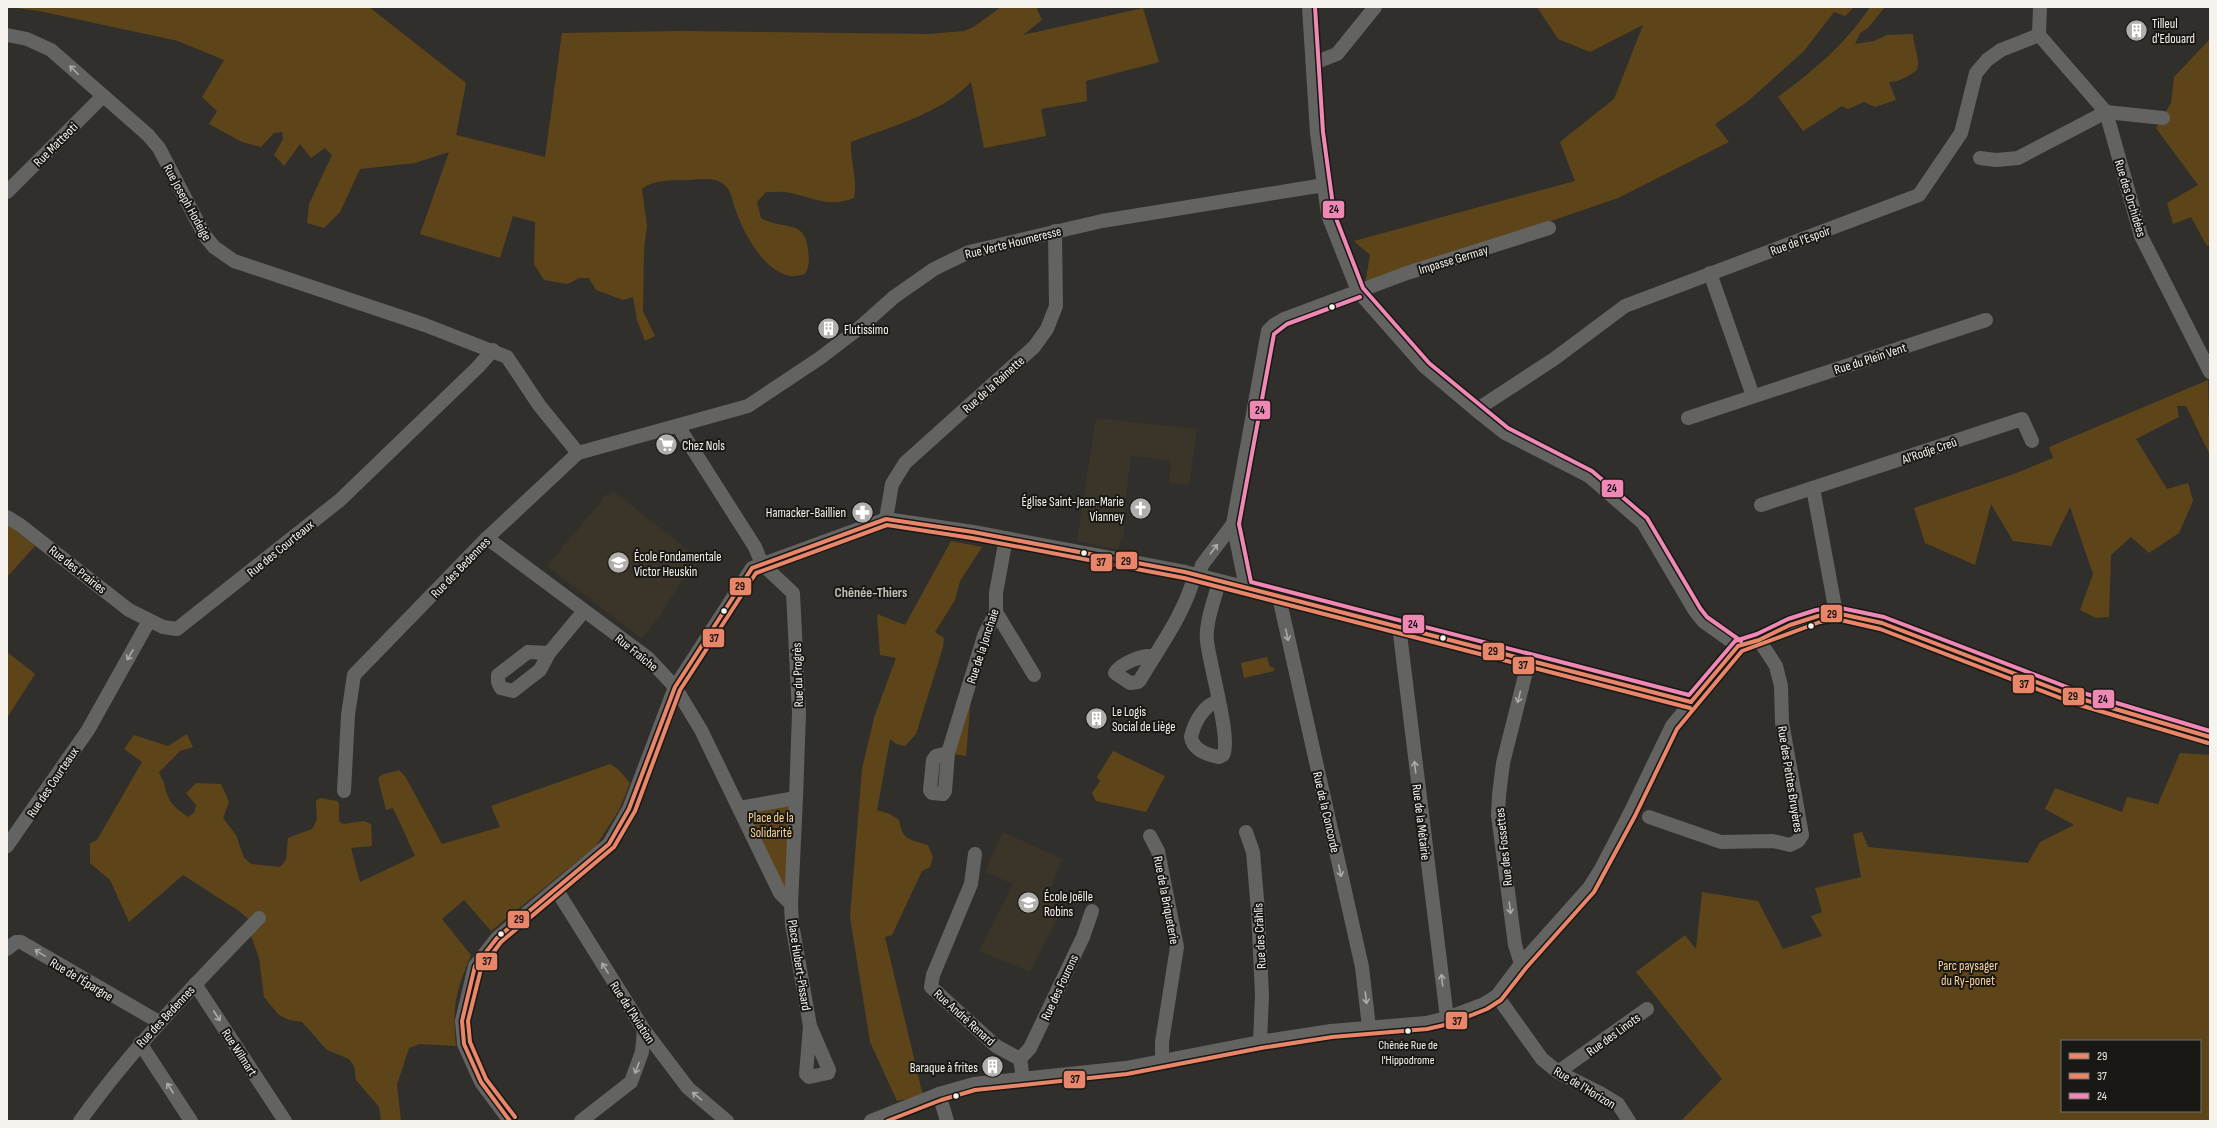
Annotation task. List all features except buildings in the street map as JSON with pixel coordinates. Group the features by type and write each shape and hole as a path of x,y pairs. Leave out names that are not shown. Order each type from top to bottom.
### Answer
{"street":[{"path":"1309,7 1314,63 1317,134 1328,215 1358,291 1425,367 1476,410 1505,433 1589,476 1643,523 1695,611 1703,621 1738,646"},
{"path":"1314,63 1337,54 1375,7"},
{"path":"2040,7 2040,35"},
{"name":"Rue Joseph Hodeige","path":"7,35 28,40 51,50 103,96 135,121 159,148 205,236 222,253 246,265 492,350"},
{"name":"Rue des Orchidées","path":"2040,35 2106,112 2141,236 2210,372"},
{"name":"Rue de l'Espoir","path":"1476,410 1554,359 1625,306 1919,195 1961,133 1976,73 1987,60 2001,50 2040,35"},
{"name":"Rue Matteoti","path":"7,192 103,96"},
{"path":"1980,158 1996,160 2018,158 2106,112 2163,118"},
{"name":"Rue Verte Houmeresse","path":"678,426 748,406 820,358 858,329 894,297 934,269 955,257 997,243 1056,231 1183,207 1324,185"},
{"name":"Impasse Germay","path":"1233,524 1268,331 1274,325 1284,319 1407,273 1548,228"},
{"name":"Rue de la Rainette","path":"886,519 892,484 905,463 1034,347 1047,329 1056,306 1056,231"},
{"path":"1710,273 1754,396"},
{"name":"Rue du Plein Vent","path":"1688,418 1986,320"},
{"path":"492,350 507,357 578,454"},
{"name":"Rue des Courteaux","path":"7,846 88,730 150,621 163,628 177,630 268,558 340,500 478,367 492,350"},
{"name":"Al'Rodje Creû","path":"1761,505 2022,419 2032,441"},
{"path":"678,426 755,547 762,564"},
{"name":"Rue des Bedennes","path":"344,791 348,715 354,675 487,538 578,454 678,426"},
{"path":"1813,488 1836,613"},
{"name":"Rue des Prairies","path":"7,517 20,524 129,610 150,621"},
{"path":"510,1121 481,1082 464,1044 462,1021 475,966 497,938 609,844 628,809 675,686 752,568 886,519 1006,538 1197,575 1691,702"},
{"path":"1154,657 1189,596 1202,565 1233,524"},
{"path":"1233,524 1246,587"},
{"name":"Rue Fraîche","path":"487,538 648,658 675,686 701,730 739,808"},
{"name":"Rue de la Jonchaie","path":"948,753 984,636 996,612 996,594 1006,538"},
{"name":"Rue du Progrès","path":"762,564 793,593 799,713 796,798"},
{"path":"1219,581 1207,638 1213,678 1219,701"},
{"name":"Rue de la Concorde","path":"1279,596 1362,967 1369,1027"},
{"path":"549,653 584,611"},
{"path":"996,612 1034,676"},
{"path":"871,1121 939,1094 974,1084 1112,1070 1260,1042 1369,1027 1403,1026 1448,1018 1472,1010 1497,996 1521,964 1593,882 1630,813 1672,726 1738,646 1759,640 1790,625 1818,616 1836,613 1882,623 2078,698 2210,737"},
{"name":"Rue de la Métairie","path":"1399,626 1448,1018"},
{"name":"Rue des Petites Bruyères","path":"1649,817 1721,842 1772,841 1790,845 1798,841 1802,835 1782,722 1780,686 1776,666 1759,640"},
{"name":"Rue des Fossettes","path":"1521,964 1515,945 1498,815 1502,763 1529,660"},
{"path":"796,798 791,904 780,893 739,808 796,798"},
{"name":"Rue des Crâhlîs","path":"1246,832 1253,852 1258,911 1262,995 1260,1042"},
{"name":"Rue de la Briqueterie","path":"1150,836 1158,851 1176,947 1162,1042 1162,1061"},
{"name":"Rue André Renard","path":"975,854 971,884 933,975 931,987 996,1046 1020,1058"},
{"name":"Rue de l'Aviation","path":"556,889 644,1030 688,1088 727,1121"},
{"name":"Place Hubert-Pissard","path":"791,904 792,924 810,1026"},
{"name":"Rue des Fourons","path":"1020,1058 1030,1048 1083,938 1092,911"},
{"name":"Rue des Bedennes","path":"80,1121 105,1086 159,1022 259,918"},
{"name":"Rue de l'Épargne","path":"7,949 16,942 21,942 159,1022"},
{"name":"Rue Wilmart","path":"195,984 285,1121"},
{"name":"Rue de l'Horizon","path":"1497,996 1542,1059 1558,1072 1580,1084 1600,1092 1618,1104 1629,1121"},
{"name":"Rue des Linots","path":"1558,1072 1647,1009"},
{"path":"581,1121 631,1082 642,1052 644,1030"},
{"path":"140,1044 191,1121"},
{"path":"1020,1058 1023,1079"},
{"name":"Rue des Linots","path":"1579,1058 1580,1084"},
{"path":"939,1094 948,1121"}],"shaded area":[{"path":"1096,418 1197,429 1189,485 1169,483 1171,461 1131,456 1123,520 1124,532 1118,550 1077,541"},
{"name":"École Fondamentale Victor Heuskin","path":"613,491 693,554 687,561 692,565 664,609 642,639 547,566 607,494 609,496"},
{"name":"École Joëlle Robins","path":"1003,832 1062,859 1048,895 1062,910 1030,972 979,951 1013,884 985,872"}],"green space":[{"path":"9,7 369,7 466,83 456,135 545,157 562,33 682,31 929,34 964,31 975,26 1001,7 1036,7 1042,20 1023,35 1143,8 1159,62 1086,81 1087,101 1041,109 1046,136 984,148 971,82 945,103 930,111 851,142 855,177 854,198 845,201 829,202 788,192 766,192 757,202 761,218 769,222 798,229 806,240 809,257 807,271 805,274 797,276 781,273 772,267 756,250 744,230 729,190 718,181 706,179 668,180 656,182 646,186 642,189 647,226 644,249 643,311 655,336 645,341 637,320 633,297 623,300 596,290 589,278 579,278 568,284 544,280 534,264 535,222 513,216 500,258 420,234 449,152 415,163 360,169 340,212 324,228 307,223 309,204 332,155 325,148 311,158 300,144 284,166 274,155 283,139 282,132 274,133 261,147 242,142 209,124 217,111 202,97 224,60 178,41 39,11"},
{"path":"1537,7 1854,7 1845,16 1834,12 1804,51 1747,102 1715,124 1729,142 1618,198 1365,285 1370,255 1354,241 1575,181 1560,142 1614,99 1643,25 1590,52 1558,39"},
{"path":"1870,7 1885,7 1868,28 1860,33 1855,44 1874,41 1887,35 1913,34 1918,61 1917,70 1900,80 1889,82 1896,100 1875,107 1864,102 1848,109 1842,106 1803,131 1778,97 1804,77 1840,45"},
{"path":"2210,39 2210,245 2207,246 2191,217 2173,224 2167,203 2198,185 2156,128 2171,103 2174,77"},
{"path":"2208,380 2210,455 2186,406 2177,406 2179,417 2136,439 2167,489 2188,483 2193,501 2179,533 2149,553 2131,537 2111,555 2109,617 2096,618 2080,610 2093,574 2070,507 2051,546 2013,541 1991,504 1975,565 1925,543 1914,508 2014,474 2053,458 2049,447"},
{"path":"7,524 35,546 7,577"},
{"path":"951,541 982,547 960,581 955,600 935,632 944,638 943,647 916,734 905,746 896,744 890,739 877,810 890,814 899,820 905,836 928,845 933,857 930,867 922,871 892,935 885,937 923,1096 897,1101 870,1042 850,917 862,769 874,718 896,658 880,655 877,614 905,625"},
{"path":"7,652 35,674 7,718"},
{"path":"1267,657 1270,667 1273,667 1274,671 1244,678 1241,663"},
{"path":"971,697 966,756 953,754"},
{"path":"187,734 193,747 180,751 159,772 170,800 178,809 188,817 194,813 196,805 186,793 196,783 221,784 229,802 223,818 236,835 244,858 251,864 280,867 286,860 288,838 312,829 317,819 316,801 320,798 337,801 339,804 339,821 343,824 364,821 371,824 372,846 351,848 360,882 415,856 393,808 386,810 378,778 384,774 399,770 405,776 442,844 500,827 491,806 610,764 619,770 630,783 619,810 596,846 491,931 464,900 442,919 471,955 456,999 456,1046 420,1044 409,1048 397,1085 401,1121 381,1121 379,1107 356,1080 354,1066 349,1059 327,1050 302,1022 289,1020 279,1015 264,997 259,958 251,936 258,927 239,911 183,875 129,922 110,880 90,863 90,843 97,840 142,762 124,749 134,735 168,746"},
{"path":"1113,751 1165,776 1146,812 1096,801 1092,793 1100,781 1097,777"},
{"name":"Parc paysager du Ry-ponet","path":"2180,753 2210,755 2210,1121 1681,1121 1722,1079 1636,972 1685,935 1696,949 1702,892 1758,901 1783,949 1822,936 1811,916 1822,912 1815,888 1861,877 1853,834 1862,832 1868,847 2028,863 2040,842 2074,825 2045,809 2055,788 2122,812 2127,797 2158,804"},
{"name":"Place de la Solidarité","path":"790,806 786,887 783,887 747,814 748,810"}],"transit line":[{"name":"24","path":"1315,7 1323,132 1334,213 1363,288 1429,363 1508,428 1592,471 1647,518 1700,608 1707,617 1741,641"},
{"name":"24","path":"1360,297 1287,324 1274,334 1239,524 1251,582 1689,695 1735,641 1757,634 1788,619 1816,610 1836,607 1884,617 2080,692 2210,731"},
{"name":"29","path":"510,1121 481,1082 464,1044 462,1021 475,966 497,938 609,844 629,809 675,687 752,568 886,519 973,532 1185,572 1691,702"},
{"name":"37","path":"515,1117 486,1079 470,1042 468,1021 481,969 501,942 614,847 635,811 680,690 756,573 887,525 972,538 1184,578 1690,708"},
{"name":"29","path":"1691,702 1738,646 1759,640 1790,625 1818,616 1836,613 1882,623 2078,698 2210,737"},
{"name":"37","path":"887,1121 941,1100 975,1090 1127,1074 1261,1048 1332,1037 1427,1029 1449,1024 1487,1009 1501,1000 1526,968 1594,892 1635,816 1677,729 1742,651 1820,622 1836,619 1880,629 2076,704 2208,743"}],"place":[{"name":"Tilleul d'Edouard","path":"2137,30"},
{"name":"Flutissimo","path":"829,329"},
{"name":"Chez Nols","path":"667,445"},
{"name":"Église Saint-Jean-Marie Vianney","path":"1140,508"},
{"name":"Hamacker-Baillien","path":"862,512"},
{"name":"École Fondamentale Victor Heuskin","path":"619,563"},
{"name":"Le Logis Social de Liège","path":"1096,718"},
{"name":"École Joëlle Robins","path":"1029,903"},
{"name":"Chênée Rue de l'Hippodrome","path":"1408,1031"},
{"name":"Baraque à frites","path":"993,1067"}],"district":[{"name":"Chênée-Thiers","path":"871,592"}]}
